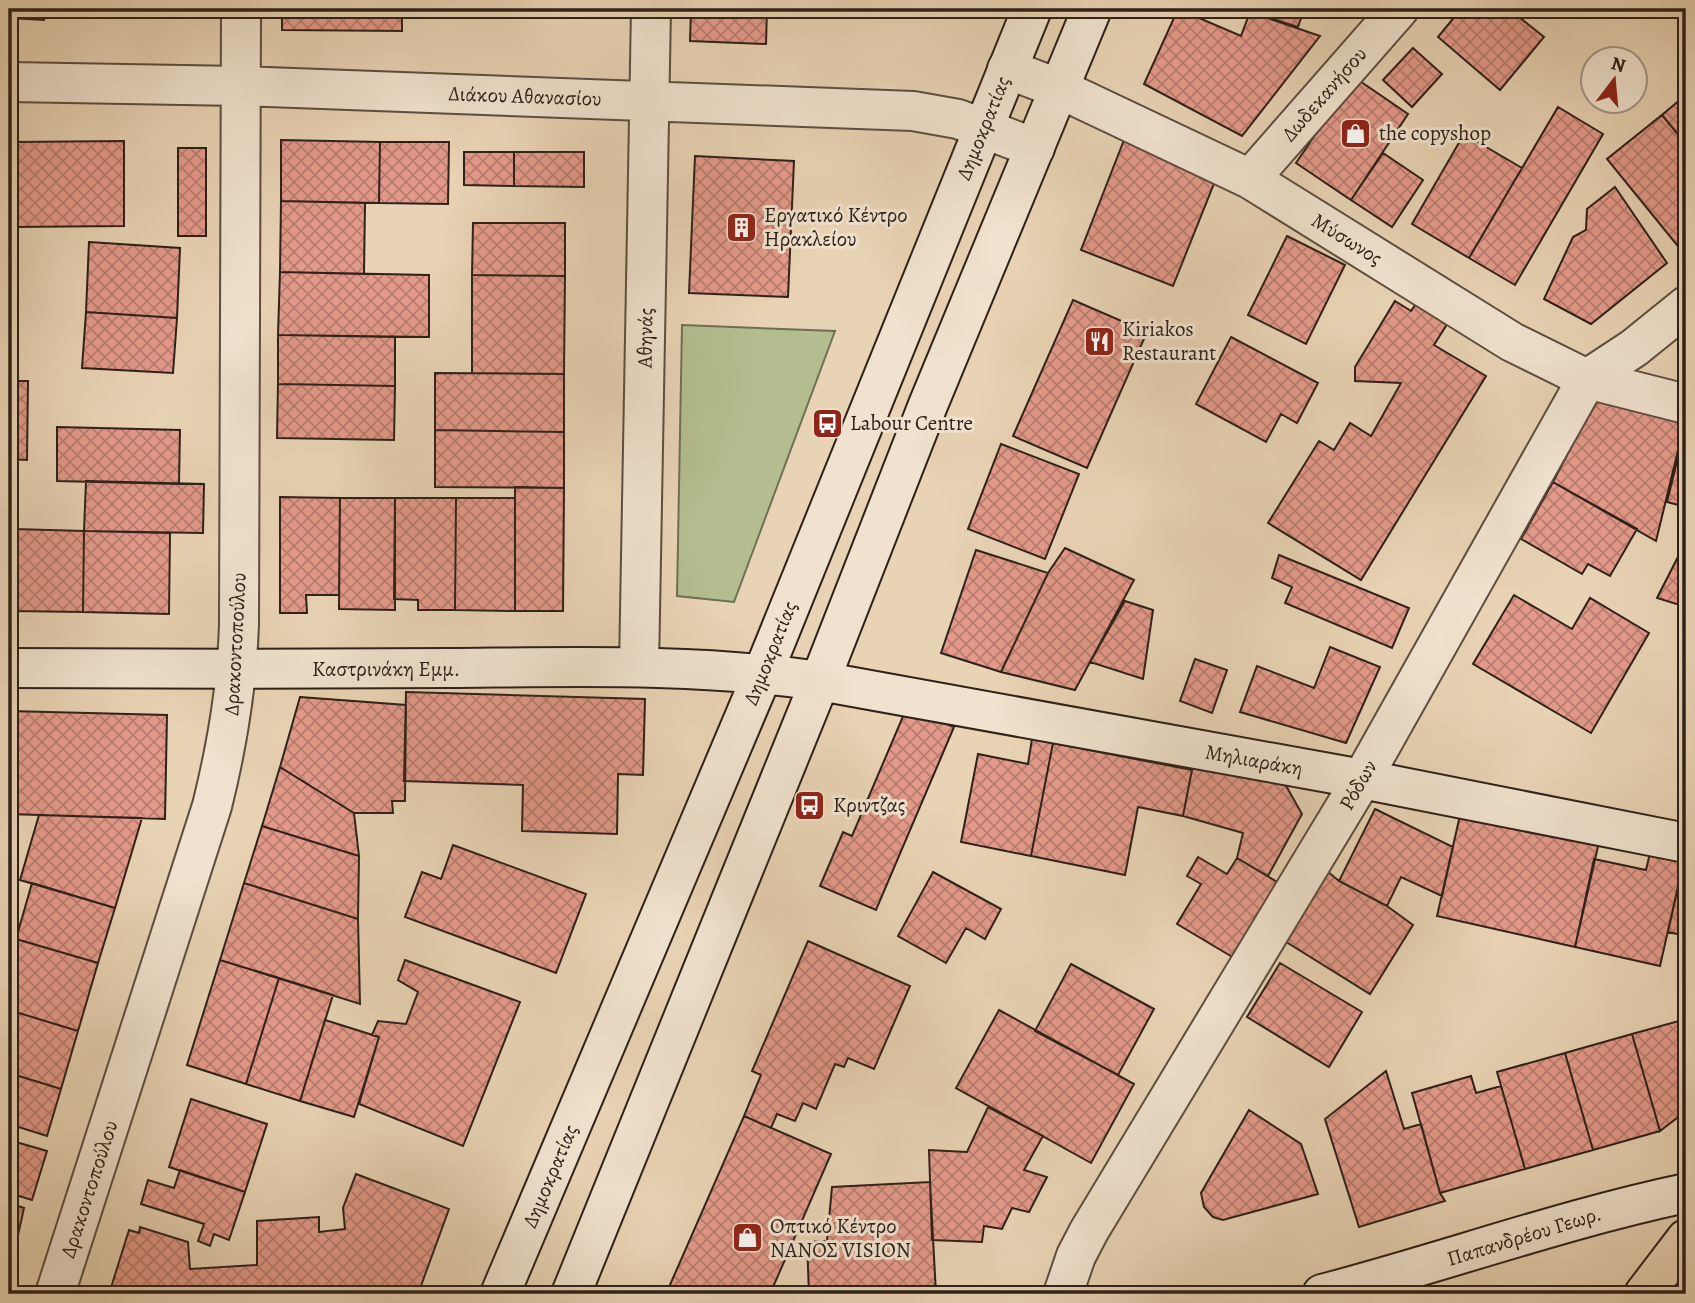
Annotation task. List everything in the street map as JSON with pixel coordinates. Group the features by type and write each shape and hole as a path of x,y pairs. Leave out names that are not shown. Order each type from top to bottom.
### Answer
{"main road":[{"path":"1644,1294 1686,1239"}],"street":[{"name":"Δρακοντοπούλου","path":"55,1294 212,806 223,760 237,670 241,9"},
{"name":"Αθηνάς","path":"639,667 651,9"},
{"name":"Δημοκρατίας","path":"500,1294 763,673 1032,9"},
{"path":"571,1294 929,405 1092,9"},
{"name":"Δωδεκανήσου","path":"1250,179 1399,9"},
{"name":"Μύσωνος","path":"1007,69 1059,89 1250,179 1512,342 1587,379 1686,404"},
{"name":"Διάκου Αθανασίου","path":"9,82 241,86 913,111 958,119 1035,148"},
{"name":"Ρόδων","path":"1063,1294 1076,1256 1089,1231 1362,779 1587,379 1634,348 1686,306"},
{"name":"Καστρινάκη Εμμ.","path":"9,668 237,670 639,667 763,673"},
{"name":"Μηλιαράκη","path":"763,673 1362,779 1686,843"},
{"name":"Παπανδρέου Γεωρ.","path":"1322,1294 1615,1208 1686,1192"}],"green space":[{"path":"682,325 835,331 734,602 677,596"}],"building":[{"path":"9,9 44,9 44,20 9,18"},
{"path":"282,9 402,9 402,31 282,30"},
{"path":"477,9 579,9 579,17 477,15"},
{"path":"691,9 767,9 766,44 690,41"},
{"path":"1178,9 1241,36 1250,12 1320,36 1242,136 1144,84"},
{"path":"1241,9 1304,9 1298,27"},
{"path":"1461,9 1509,9 1544,37 1500,90 1438,37"},
{"path":"1413,48 1442,74 1412,107 1383,80"},
{"name":"the copyshop","path":"1354,77 1408,114 1351,200 1296,163"},
{"path":"1681,99 1686,105 1686,144 1662,115"},
{"path":"1558,107 1603,134 1515,285 1469,258"},
{"path":"1662,115 1686,144 1686,245 1681,250 1607,159"},
{"path":"1464,134 1522,168 1469,258 1412,224"},
{"path":"281,140 380,142 379,203 281,201"},
{"path":"1124,140 1217,176 1173,286 1081,250"},
{"path":"124,141 124,226 14,227 13,142"},
{"path":"380,142 449,142 448,204 379,203"},
{"path":"178,148 206,148 206,236 178,236"},
{"path":"464,152 514,152 514,186 464,185"},
{"path":"514,152 584,152 584,187 514,186"},
{"path":"1383,153 1423,180 1392,227 1351,200"},
{"name":"Εργατικό Κέντρο Ηρακλείου","path":"695,156 794,161 788,297 689,293"},
{"path":"1615,187 1667,263 1591,324 1544,299 1573,237 1586,230 1587,209"},
{"path":"281,201 365,203 364,274 280,272"},
{"path":"473,223 565,223 565,276 472,275"},
{"path":"1287,236 1345,265 1306,344 1248,315"},
{"path":"89,242 180,248 177,318 86,312"},
{"path":"280,272 429,275 429,337 278,335"},
{"path":"472,275 565,276 564,374 472,373"},
{"path":"1073,300 1147,332 1087,468 1013,436"},
{"path":"1395,301 1411,311 1417,302 1449,321 1434,345 1486,376 1361,580 1268,523 1319,441 1334,450 1350,423 1371,436 1401,383 1355,381 1355,367"},
{"path":"86,312 177,318 173,373 82,368"},
{"path":"278,335 395,337 395,386 278,384"},
{"path":"1231,337 1318,383 1297,423 1281,414 1266,442 1196,404"},
{"path":"435,373 564,374 564,432 435,430"},
{"path":"9,381 28,381 27,460 9,459"},
{"path":"278,384 395,386 394,440 277,438"},
{"path":"1597,397 1686,418 1656,541 1553,482"},
{"path":"1686,424 1686,507 1667,502"},
{"path":"57,427 180,430 179,484 57,481"},
{"path":"435,430 564,432 564,488 435,487"},
{"path":"1001,444 1079,474 1045,559 968,529"},
{"path":"9,459 13,459 12,491 9,491"},
{"path":"86,481 204,484 203,533 84,531"},
{"path":"1553,482 1637,529 1610,576 1588,564 1582,574 1521,539"},
{"path":"515,487 564,488 563,611 515,611"},
{"path":"280,497 340,498 339,595 306,595 307,613 280,613"},
{"path":"340,498 395,498 395,610 339,609"},
{"path":"395,498 456,498 455,610 418,610 418,600 394,599"},
{"path":"456,498 515,498 515,611 455,610"},
{"path":"14,529 84,531 83,612 13,611"},
{"path":"84,531 170,533 169,614 83,612"},
{"path":"9,544 14,544 13,611 9,611"},
{"path":"1065,548 1134,580 1075,690 1001,672 1048,573"},
{"path":"1682,549 1686,550 1686,607 1657,598"},
{"path":"976,550 1048,573 1001,672 941,653"},
{"path":"1279,555 1409,608 1392,648 1285,603 1292,587 1272,578"},
{"path":"1514,595 1572,629 1590,598 1649,633 1591,733 1473,664"},
{"path":"1125,601 1153,610 1143,679 1090,662"},
{"path":"1330,647 1380,667 1346,743 1240,712 1257,666 1314,688"},
{"path":"1195,659 1227,670 1212,713 1180,701"},
{"path":"406,692 645,699 643,775 618,774 617,834 522,831 523,785 404,781"},
{"path":"300,697 406,705 405,801 392,801 393,813 354,813 280,767"},
{"path":"907,707 954,727 876,910 820,886 843,832 852,836"},
{"path":"9,711 167,715 165,819 9,814"},
{"path":"1032,739 1053,743 1031,856 961,842 978,754 1028,764"},
{"path":"1053,743 1192,770 1183,816 1138,807 1125,875 1031,856"},
{"path":"1193,764 1285,784 1302,814 1268,876 1237,858 1243,833 1183,816"},
{"path":"280,767 354,813 359,856 262,826"},
{"path":"1375,809 1453,847 1442,896 1401,877 1387,906 1339,881"},
{"path":"1461,811 1599,842 1575,947 1437,916"},
{"path":"39,815 142,818 115,908 20,880"},
{"path":"262,826 359,856 358,919 244,883"},
{"path":"453,845 586,894 556,973 405,917 422,872 441,879"},
{"path":"1650,853 1684,860 1660,966 1575,947 1594,859 1646,870"},
{"path":"1198,857 1227,874 1237,858 1279,883 1234,958 1177,924 1201,884 1187,876"},
{"path":"1684,860 1686,861 1686,936 1668,932"},
{"path":"1327,871 1339,881 1387,906 1413,925 1370,994 1283,940"},
{"path":"933,872 1001,909 985,939 966,928 946,963 898,936"},
{"path":"32,883 115,908 98,963 16,939"},
{"path":"244,883 358,919 360,1004 220,960"},
{"path":"9,937 98,963 78,1031 9,1010"},
{"path":"808,941 910,986 874,1069 848,1058 844,1067 835,1064 816,1109 803,1103 795,1121 777,1114 771,1128 744,1116 761,1075 752,1071"},
{"path":"220,960 279,978 246,1084 187,1065"},
{"path":"405,960 520,1002 463,1146 359,1104 379,1037 372,1035 378,1021 406,1024 418,992 398,980"},
{"path":"1280,963 1362,1012 1329,1067 1247,1017"},
{"path":"1071,964 1154,1009 1118,1075 1035,1031"},
{"path":"279,978 333,995 300,1101 246,1084"},
{"path":"9,1010 78,1031 61,1089 9,1073"},
{"path":"999,1010 1134,1084 1091,1163 956,1088"},
{"path":"1686,1019 1686,1111 1660,1131 1632,1034"},
{"path":"325,1020 379,1037 354,1117 300,1101"},
{"path":"1632,1034 1660,1131 1593,1150 1565,1053"},
{"path":"1565,1053 1593,1150 1525,1169 1497,1072"},
{"path":"1386,1071 1404,1129 1421,1124 1440,1193 1445,1201 1359,1227 1325,1119"},
{"path":"9,1073 61,1089 47,1136 9,1124"},
{"path":"1471,1076 1476,1093 1501,1086 1525,1169 1440,1193 1412,1093"},
{"path":"191,1099 267,1124 245,1192 169,1167"},
{"path":"988,1107 1043,1136 1024,1170 1047,1177 1029,1212 1012,1208 1002,1229 984,1226 982,1242 932,1240 929,1150 967,1152"},
{"path":"1249,1110 1301,1144 1318,1194 1223,1220 1213,1217 1204,1207 1201,1193"},
{"path":"744,1116 831,1154 770,1294 666,1294"},
{"path":"9,1140 47,1151 32,1200 9,1193"},
{"path":"180,1170 245,1192 229,1240 214,1234 210,1246 198,1241 204,1224 141,1204 148,1180 174,1188"},
{"path":"356,1174 449,1209 418,1294 109,1294 129,1230 139,1233 140,1227 188,1242 190,1269 257,1265 257,1221 319,1217 319,1232 345,1229 343,1208"},
{"path":"930,1182 936,1294 809,1294 807,1242 827,1241 832,1187"},
{"path":"9,1203 24,1208 9,1276"}],"place":[{"name":"the copyshop","path":"1356,133"},
{"name":"Εργατικό Κέντρο Ηρακλείου","path":"741,227"},
{"name":"Kiriakos Restaurant","path":"1099,341"},
{"name":"Labour Centre","path":"827,423"},
{"name":"Κριντζας","path":"810,805"},
{"name":"Οπτικό Κέντρο ΝΑΝΟΣ VISION","path":"747,1238"}]}
